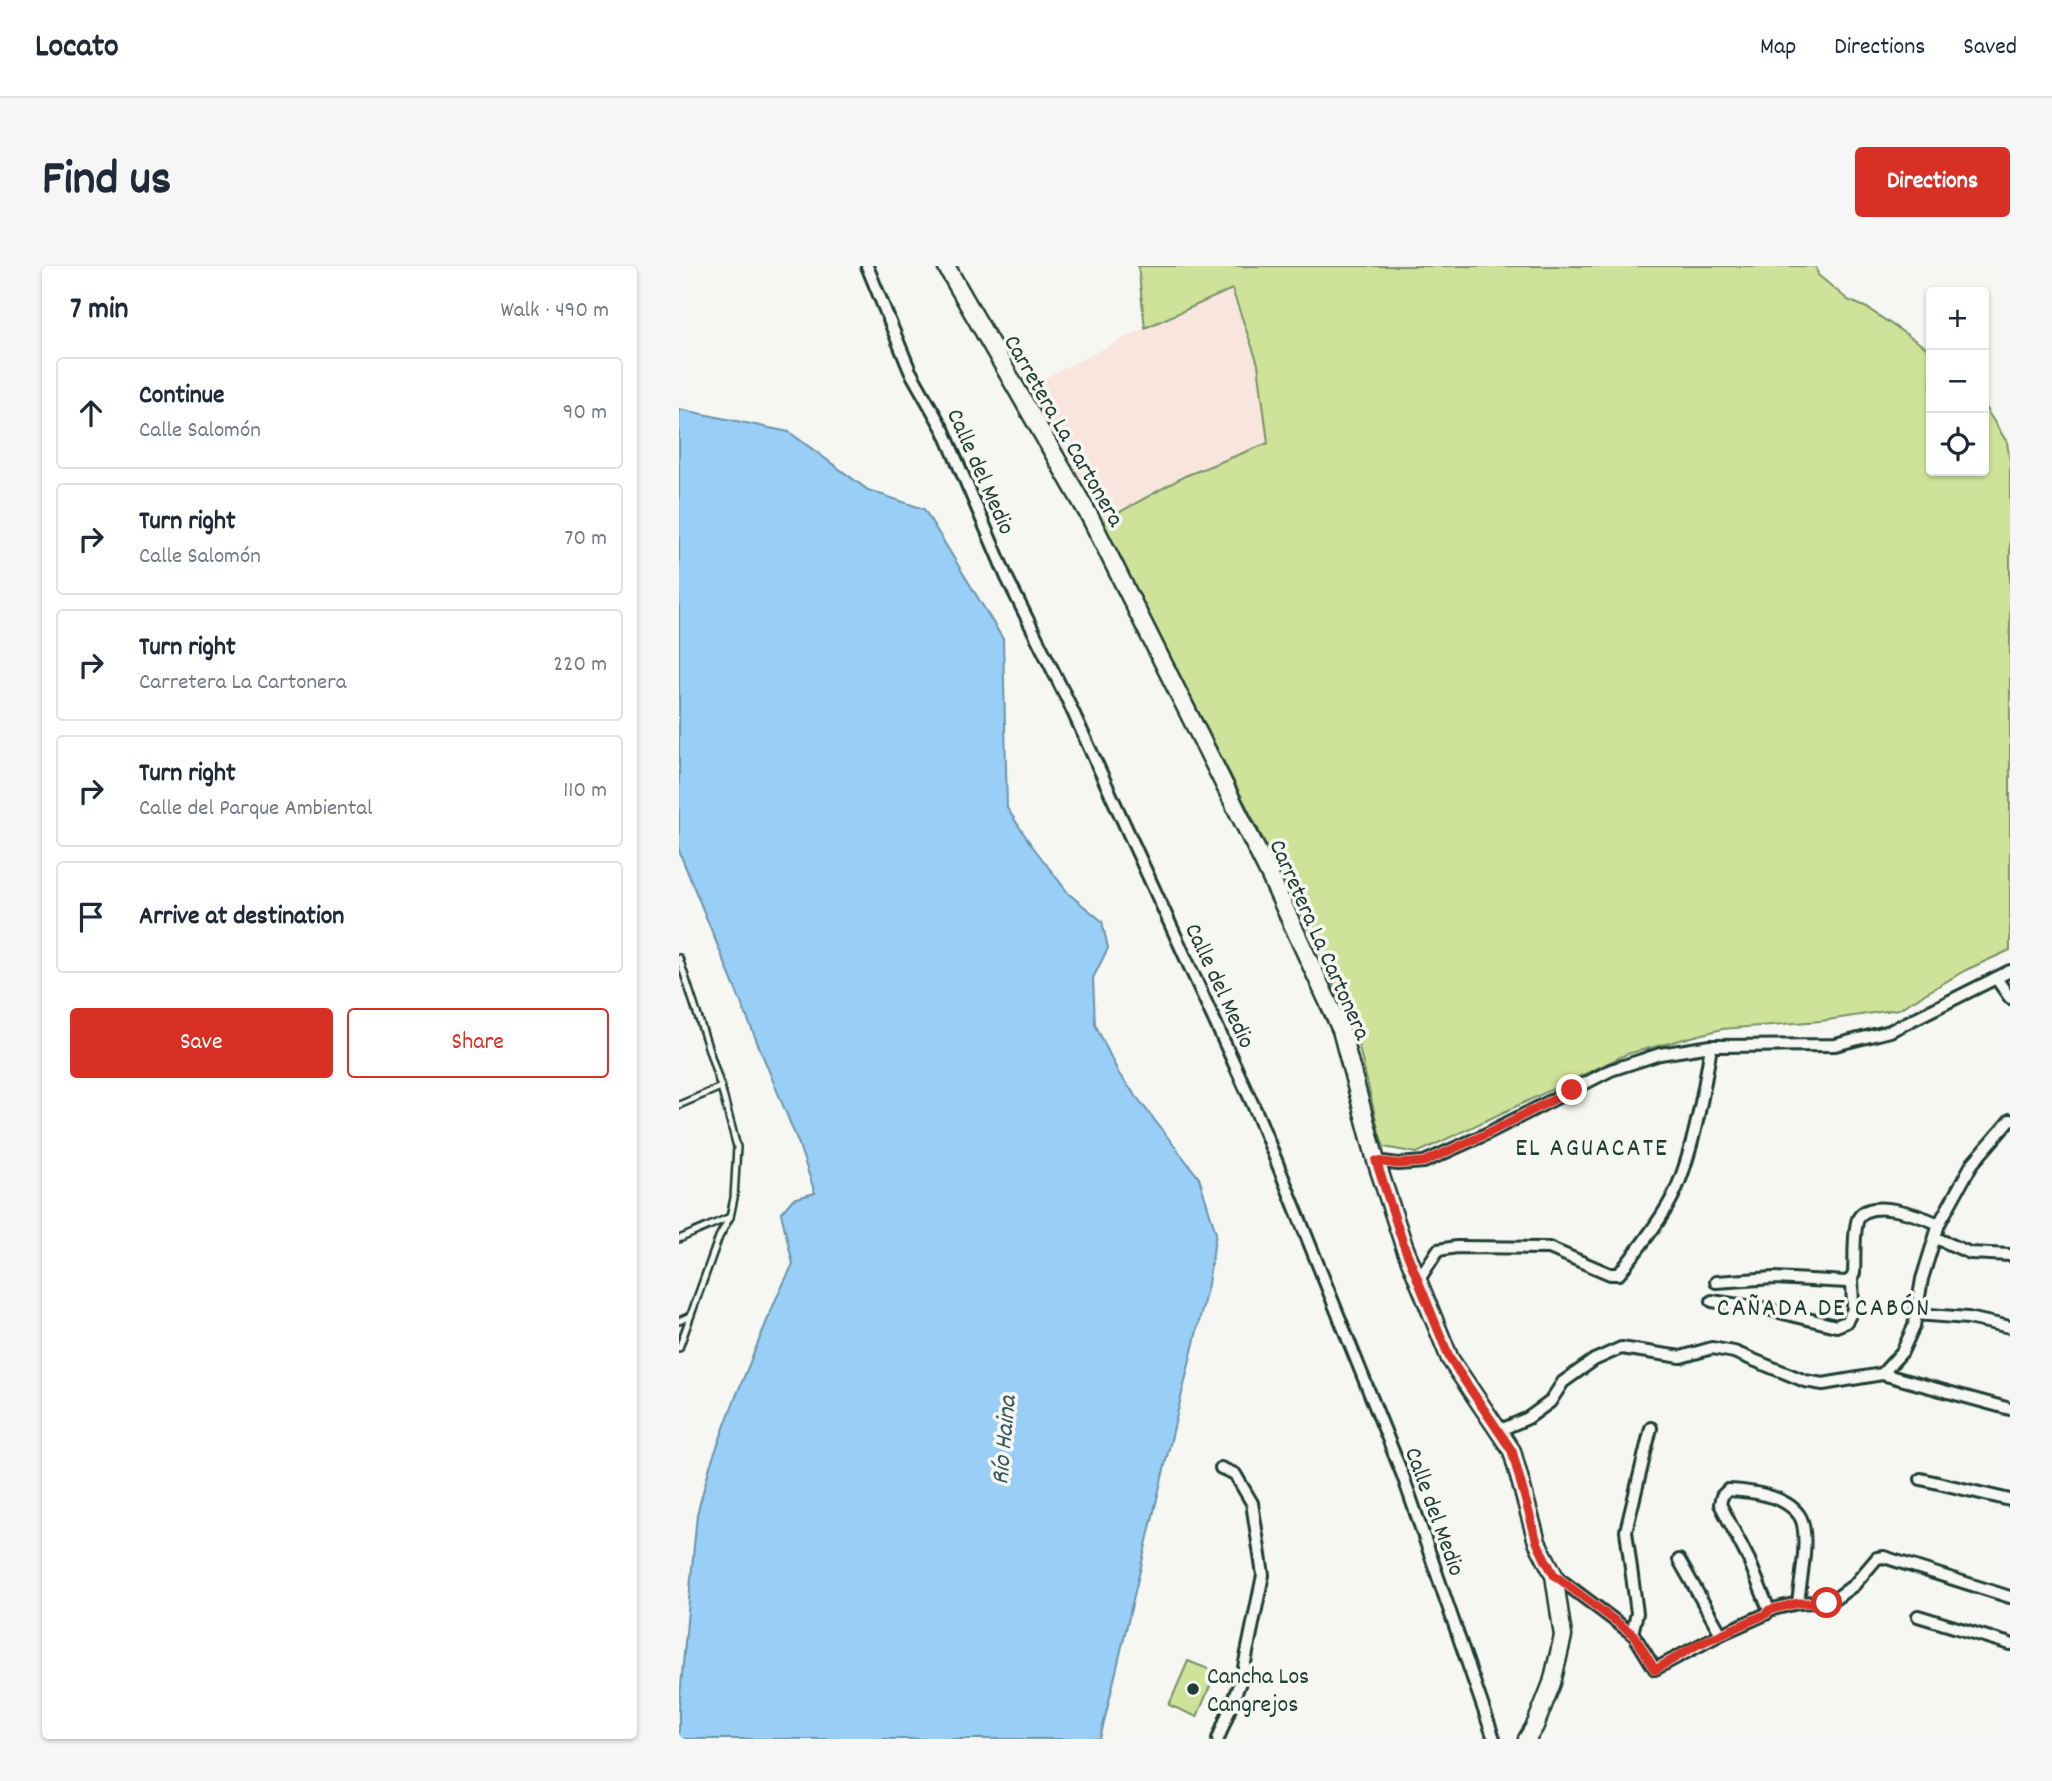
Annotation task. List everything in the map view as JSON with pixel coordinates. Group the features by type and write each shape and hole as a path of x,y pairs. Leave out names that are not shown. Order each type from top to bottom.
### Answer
{"street":[{"name":"Calle del Medio","path":"867,266 910,371 944,431 1007,578 1068,701 1259,1118 1403,1476 1494,1739"},
{"name":"Carretera La Cartonera","path":"946,266 1090,517 1269,874 1341,1030 1376,1161 1418,1281 1450,1359 1512,1451 1537,1542 1554,1575 1563,1636 1552,1683 1532,1735"},
{"path":"1376,1161 1398,1164 1424,1162 1484,1135 1611,1070 1660,1054 1711,1046 1835,1045 1890,1031 2010,971"},
{"path":"1996,978 2010,998"},
{"path":"1418,1281 1438,1250 1457,1247 1550,1248 1610,1274 1619,1274 1671,1199 1681,1176 1705,1083 1711,1046"},
{"path":"1882,1374 1902,1352 1914,1326 1927,1261 1939,1224 1972,1164 2010,1120"},
{"path":"1712,1301 1767,1309 1836,1326 1846,1322 1853,1310 1852,1279 1859,1216 1882,1209 1909,1212 1939,1224"},
{"path":"1936,1238 1970,1253 2010,1255"},
{"path":"1716,1282 1774,1278 1847,1282 1852,1279"},
{"path":"1916,1314 1968,1318 2010,1327"},
{"path":"1498,1431 1528,1418 1550,1402 1563,1382 1594,1360 1621,1348 1681,1357 1712,1348 1734,1352 1791,1376 1823,1384 1882,1374 2010,1409"},
{"path":"1632,1633 1637,1613 1626,1531 1651,1428"},
{"path":"1218,1739 1242,1677 1263,1575 1252,1503 1235,1474 1221,1468"},
{"path":"1921,1479 2010,1500"},
{"path":"1769,1610 1749,1560 1720,1504 1722,1496 1728,1490 1767,1496 1791,1507 1801,1516 1805,1535 1798,1603"},
{"path":"1554,1575 1632,1633 1655,1670 1721,1634 1766,1614 1769,1610 1798,1603 1832,1601 1854,1585 1874,1559 1884,1557 2010,1597"},
{"path":"1679,1560 1721,1634"},
{"path":"1918,1616 2010,1644"}],"lane":[{"path":"679,1348 719,1237 730,1217 737,1147 721,1087 680,962"},
{"path":"679,1105 721,1087"},
{"path":"679,1239 730,1217"},
{"path":"679,1321 690,1316"}],"shaded area":[{"path":"1232,289 1258,364 1268,443 1185,476 1102,522 1025,388 1145,328"}],"green space":[{"path":"1138,266 1816,266 1818,275 1848,300 1867,308 1926,348 1926,476 1989,476 1989,414 2007,442 2010,461 2010,950 1966,970 1899,1009 1821,1021 1722,1029 1627,1054 1417,1153 1384,1147 1359,1047 1315,941 1102,522 1185,476 1268,443 1258,364 1232,289 1145,328"},
{"name":"Cancha Los Cangrejos","path":"1188,1661 1216,1672 1197,1717 1169,1705"}],"water":[{"name":"Río Haina","path":"679,409 789,432 868,490 924,509 1003,639 1007,808 1069,894 1102,921 1108,948 1093,978 1095,1024 1119,1074 1199,1178 1216,1233 1208,1284 1100,1739 679,1739 679,1707 697,1514 710,1466 732,1406 793,1264 781,1213 793,1199 815,1193 798,1142 679,851"}],"place":[{"name":"Cancha Los Cangrejos","path":"1193,1689"}],"district":[{"name":"EL AGUACATE","path":"1592,1146"},
{"name":"CAÑADA DE CABÓN","path":"1824,1306"}],"route":[{"path":"1572,1090 1424,1162 1398,1164 1376,1161 1404,1246 1450,1359 1462,1381 1512,1451 1537,1542 1545,1559 1554,1575 1634,1635 1655,1670 1697,1645 1766,1614 1769,1610 1789,1604 1827,1603"}]}
